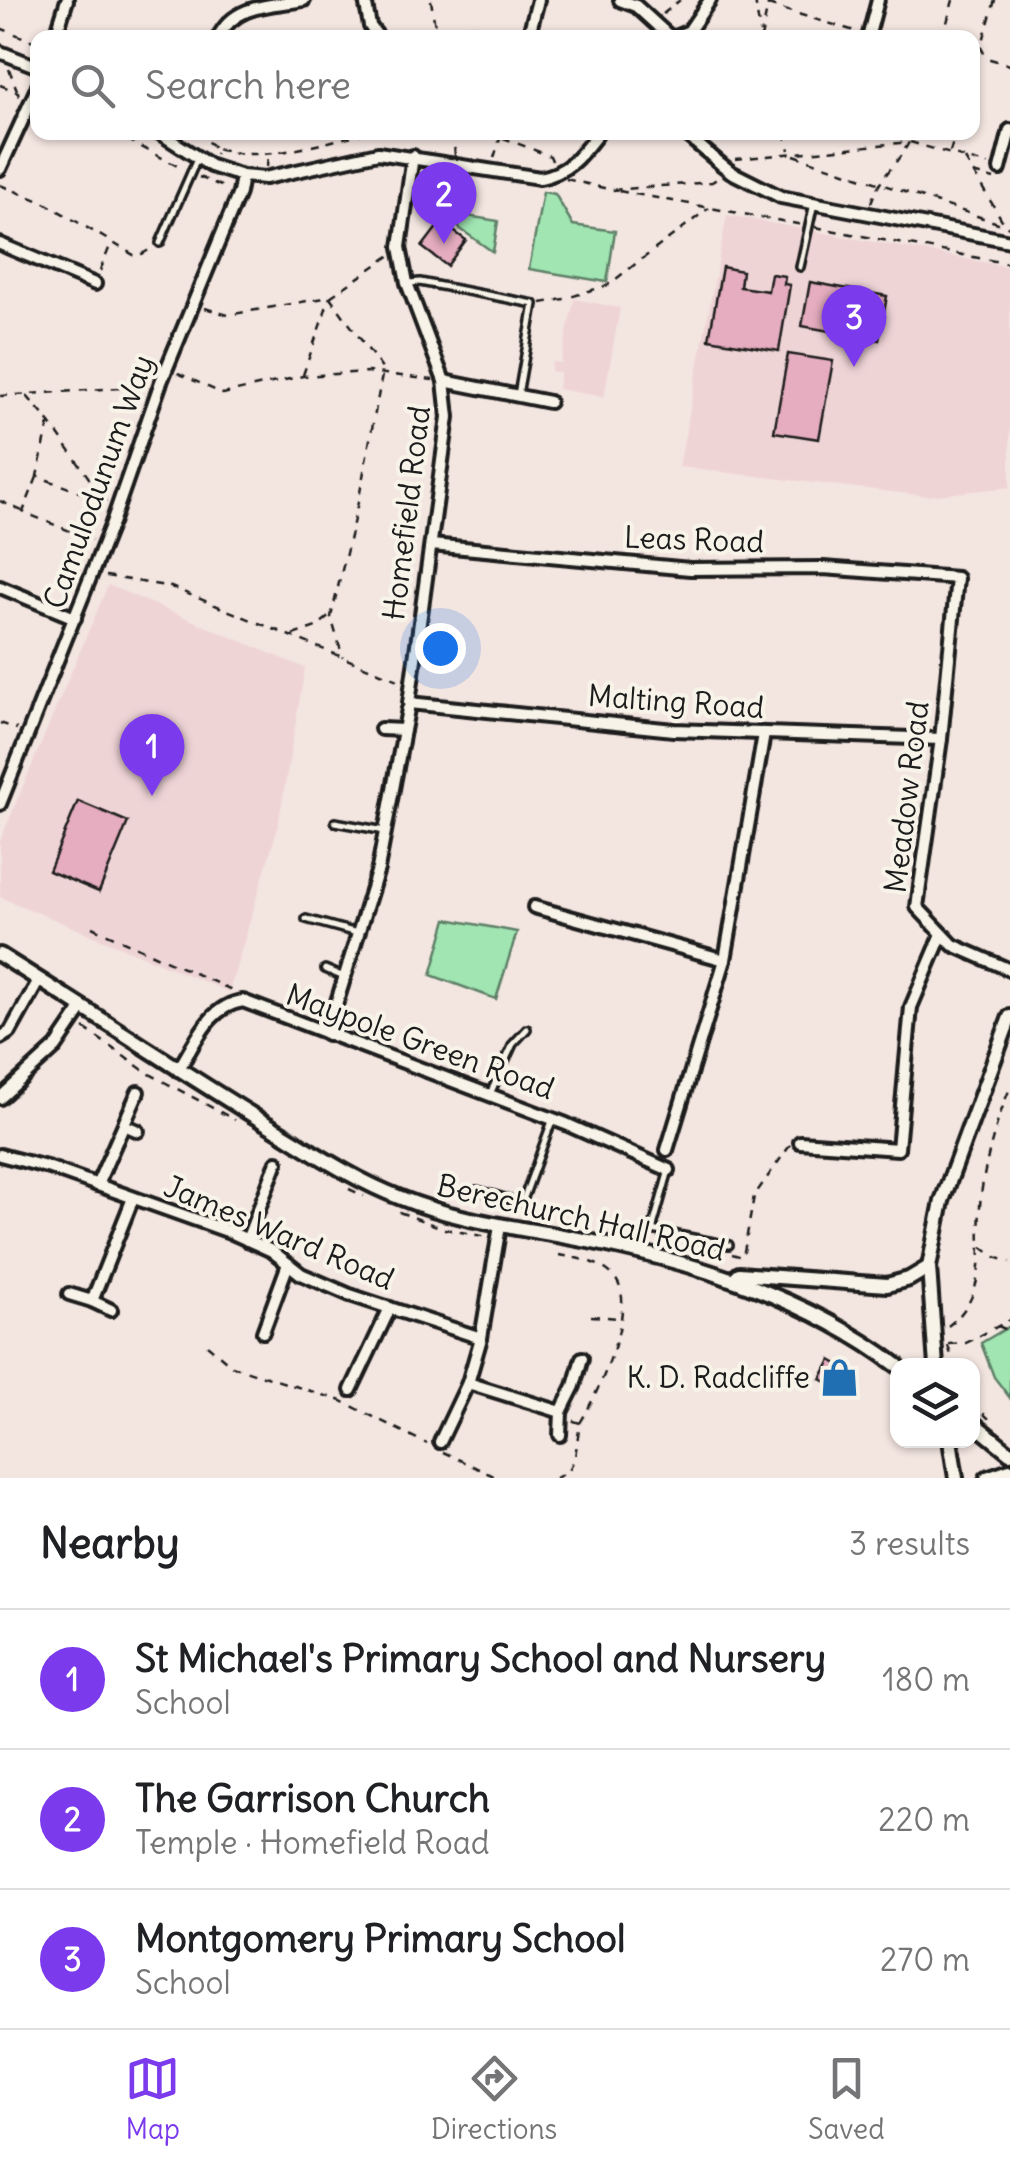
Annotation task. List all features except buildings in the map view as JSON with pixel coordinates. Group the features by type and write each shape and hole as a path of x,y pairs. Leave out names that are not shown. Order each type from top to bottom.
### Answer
{"street":[{"path":"59,30 68,0"},
{"path":"222,30 226,21 249,10 304,0"},
{"path":"365,0 373,30"},
{"path":"530,30 538,0"},
{"path":"620,0 636,6 663,30"},
{"path":"689,30 710,0"},
{"path":"870,30 878,0"},
{"path":"0,52 30,64"},
{"path":"0,169 30,103"},
{"path":"1000,169 1010,130"},
{"path":"178,140 211,166 242,176 266,178 378,153 540,178 557,175 575,162 593,140"},
{"path":"693,140 726,168 781,198 1010,241"},
{"name":"Homefield Road","path":"327,1034 360,934 385,831 412,685 448,417 444,381 407,283 401,252 414,156"},
{"name":"Camulodunum Way","path":"0,804 104,544 161,382 239,194 242,176"},
{"path":"0,244 96,284"},
{"path":"444,381 549,402"},
{"name":"Leas Road","path":"430,545 690,569 824,568 956,578"},
{"name":"Meadow Road","path":"956,578 941,739 916,908 953,945 1010,970"},
{"path":"0,587 74,618"},
{"name":"Malting Road","path":"408,706 656,729 941,739"},
{"path":"381,729 404,730"},
{"path":"667,1150 725,960 764,734"},
{"path":"534,908 725,960"},
{"path":"800,1142 898,1148 911,1007 942,934"},
{"name":"Berechurch Hall Road","path":"0,956 178,1070 384,1191 428,1208 500,1226 692,1265 824,1321 890,1361"},
{"path":"0,1038 10,1032 39,980"},
{"name":"Maypole Green Road","path":"235,1002 243,1001 553,1118 670,1170"},
{"path":"178,1070 213,1014 235,1002"},
{"path":"0,1098 56,1047 83,1007"},
{"path":"935,1358 928,1267 942,1201 1010,1016"},
{"path":"97,1185 138,1092"},
{"path":"124,1125 138,1131"},
{"name":"James Ward Road","path":"0,1155 50,1168 247,1240 272,1251 301,1274 481,1338"},
{"path":"247,1240 278,1162"},
{"path":"92,1301 133,1198"},
{"path":"436,1446 468,1382 481,1338 500,1226"},
{"path":"262,1332 288,1264"},
{"path":"733,1280 739,1274 766,1274 888,1286 928,1267"},
{"path":"70,1294 111,1310"},
{"path":"258,1299 273,1304"},
{"path":"352,1390 390,1308"},
{"path":"560,1435 561,1414 582,1358"},
{"path":"468,1382 561,1414"},
{"path":"980,1429 1010,1454"},
{"path":"951,1448 956,1478"},
{"path":"987,1478 1010,1470"}],"lane":[{"path":"160,244 198,158"},
{"path":"800,267 814,204"},
{"path":"407,283 420,282 534,304 518,396"},
{"path":"335,822 385,831"},
{"path":"306,919 360,934"},
{"path":"325,969 346,978"},
{"path":"490,1094 513,1044 526,1029"},
{"path":"476,1190 522,1204 553,1118"},
{"path":"670,1170 652,1230 729,1245"}],"path":[{"path":"431,0 435,29"},
{"path":"654,22 680,0"},
{"path":"755,0 759,30"},
{"path":"944,30 953,0"},
{"path":"995,0 981,48 986,58 1010,66"},
{"path":"762,30 769,2 851,30"},
{"path":"431,30 470,25 482,30"},
{"path":"0,28 30,39"},
{"path":"980,62 986,58"},
{"path":"9,68 20,100"},
{"path":"0,85 18,92"},
{"path":"128,140 239,194"},
{"path":"206,140 218,149 247,155 331,140"},
{"path":"453,140 454,163"},
{"path":"491,169 500,140"},
{"path":"786,140 789,153 1009,229"},
{"path":"868,214 877,183 911,140"},
{"path":"950,154 954,140"},
{"path":"211,166 218,149"},
{"path":"964,158 1009,229"},
{"path":"972,173 1010,183"},
{"path":"0,184 45,203 137,258 160,244"},
{"path":"534,304 608,285 710,208"},
{"path":"96,284 111,245"},
{"path":"194,304 228,315 330,297 390,255 401,252"},
{"path":"330,297 383,370 359,498 331,615 343,658"},
{"path":"303,376 330,297"},
{"path":"177,373 223,394 303,376 382,374 444,381"},
{"path":"0,396 146,387 161,382"},
{"path":"26,395 50,422 105,501 37,476"},
{"path":"23,512 37,476 50,422"},
{"path":"0,501 104,544"},
{"path":"99,575 171,587 412,685"},
{"path":"290,636 316,627 331,615"},
{"path":"0,722 29,734"},
{"path":"92,927 232,989 235,1002"},
{"path":"932,1334 966,1312 977,1282 980,1198 992,1142 1010,1088"},
{"path":"729,1245 729,1254 743,1256 754,1196 794,1138 800,1142"},
{"path":"981,1246 1010,1262"},
{"path":"556,1478 570,1471 573,1464 580,1424 612,1354 622,1318 617,1280 599,1265 559,1255"},
{"path":"591,1316 622,1318"},
{"path":"952,1358 947,1344 966,1343 1010,1320"},
{"path":"998,1326 1010,1331"},
{"path":"207,1345 232,1366 342,1401 498,1478"},
{"path":"561,1414 580,1424"}],"shaded area":[{"path":"727,215 1010,267 1010,487 927,496 679,467"},
{"path":"574,299 620,308 604,397 558,389 560,373 551,371 552,362 561,363"},
{"path":"108,585 305,668 278,826 229,992 0,897 0,841"}],"green space":[{"path":"543,192 555,194 573,225 615,231 607,282 529,269"},
{"path":"461,215 498,221 493,252 459,228"},
{"path":"447,919 517,932 496,999 431,975"},
{"path":"1010,1326 1010,1398 994,1377 981,1343"}],"place":[{"name":"The Garrison Church","path":"444,244"},
{"name":"Montgomery Primary School","path":"854,367"},
{"name":"St Michael's Primary School and Nursery","path":"152,796"},
{"name":"K. D. Radcliffe","path":"840,1378"}]}
